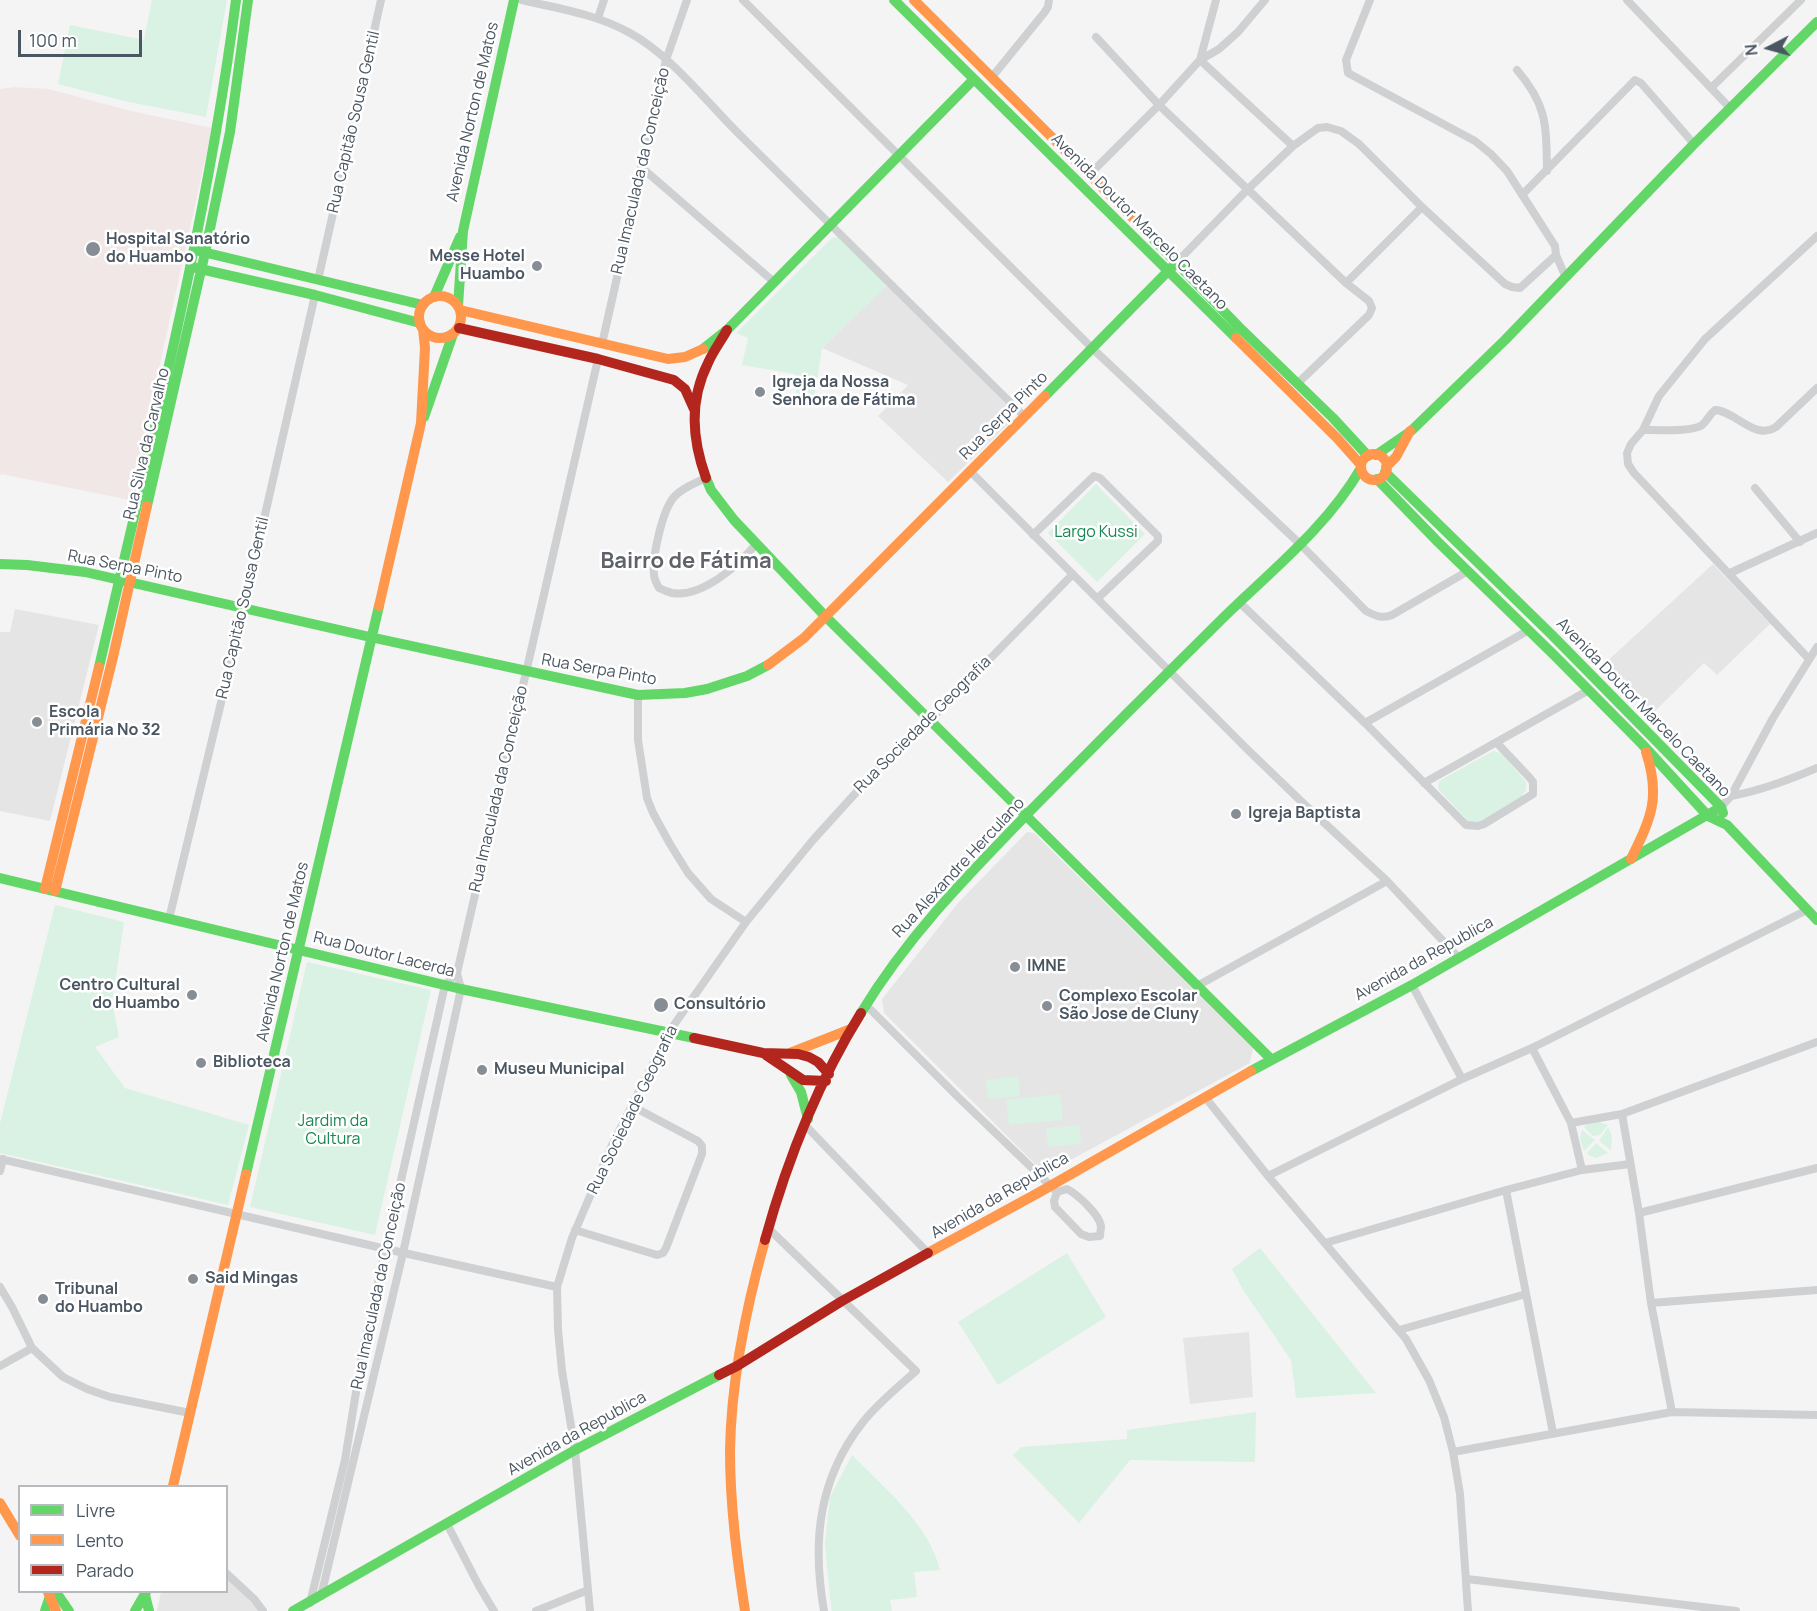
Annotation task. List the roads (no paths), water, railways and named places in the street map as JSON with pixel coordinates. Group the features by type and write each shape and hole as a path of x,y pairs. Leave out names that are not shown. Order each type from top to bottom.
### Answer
{"street":[{"name":"Rua Silva da Carvalho","path":"107,656 118,579 151,436 196,268 205,253 230,132 248,0"},
{"name":"Rua Capitão Sousa Gentil","path":"318,280 381,0"},
{"name":"Avenida Norton de Matos","path":"434,297 462,231 514,0"},
{"path":"522,0 598,18 631,33 649,45 1024,416"},
{"path":"598,18 604,0"},
{"name":"Rua Imaculada da Conceição","path":"602,344 666,60 687,0"},
{"path":"743,0 1092,348 1300,544 1366,611 1376,617 1386,618 1468,571"},
{"name":"Avenida Doutor Marcelo Caetano","path":"894,0 1337,438 1361,467 1365,477 1381,474"},
{"name":"Avenida Doutor Marcelo Caetano","path":"914,0 1372,455 1383,459 1381,474 1468,571 1642,744 1708,816 1726,825"},
{"path":"992,77 1044,13 1049,0"},
{"path":"1200,60 1216,0"},
{"path":"1089,175 1200,60 1219,49 1238,32 1265,0"},
{"path":"1370,0 1346,60 1348,73 1475,141 1491,154 1507,171 1555,246 1556,255 1566,278"},
{"path":"1627,0 1730,108"},
{"path":"1711,88 1801,0"},
{"name":"Rua Silva da Carvalho","path":"50,890 107,656 130,582 163,439 196,268 193,250 217,129 235,6"},
{"path":"235,6 246,14"},
{"path":"1361,467 1363,460 1411,431 1505,340 1694,144 1817,22"},
{"path":"1096,37 1159,105 1346,283 1369,301 1372,308 1369,315 1299,382"},
{"path":"1200,60 1293,146"},
{"path":"1517,70 1531,86 1539,101 1546,126 1547,171"},
{"path":"459,308 461,320 456,331 445,338 429,335 422,326 419,317 423,305 434,297 445,297 459,308 668,359 678,359 699,352 727,330 974,79"},
{"path":"1522,195 1635,80 1640,81 1694,144"},
{"path":"225,81 238,84"},
{"path":"1178,262 1293,146 1318,128 1327,127 1341,131 1359,144 1422,207 1505,284 1520,288 1556,255"},
{"path":"641,167 774,282"},
{"path":"1346,283 1422,207"},
{"name":"Avenida Norton de Matos","path":"459,308 462,231"},
{"path":"1809,659 1628,464 1627,453 1631,444 1643,430 1659,396 1705,339 1817,236"},
{"path":"193,250 423,305"},
{"name":"Rua Serpa Pinto","path":"0,564 85,572 526,672 638,695 664,696 712,690 740,679 788,652 1178,262"},
{"path":"196,268 315,295 422,326"},
{"name":"Rua Capitão Sousa Gentil","path":"169,919 244,607 315,295"},
{"name":"Avenida Norton de Matos","path":"421,423 425,348 422,326"},
{"path":"694,410 708,362 727,330"},
{"path":"456,331 598,359 674,380 685,389 694,410 700,457 710,488 756,544 825,616 1271,1059"},
{"name":"Avenida Norton de Matos","path":"173,1485 421,423 456,331"},
{"name":"Rua Imaculada da Conceição","path":"321,1596 403,1253 461,989 457,973 598,359"},
{"path":"1643,430 1694,429 1702,425 1708,415 1715,410 1721,410 1762,431 1770,431 1816,393"},
{"path":"1381,474 1396,457 1411,431"},
{"path":"151,436 163,439"},
{"name":"Rua Alexandre Herculano","path":"745,1611 734,1534 732,1485 731,1429 737,1366 756,1272 768,1228 807,1122 851,1029 905,947 967,876 1169,671 1300,544 1351,489 1361,467"},
{"path":"970,471 1297,798 1387,881 1459,958"},
{"name":"Avenida Doutor Marcelo Caetano","path":"1381,474 1552,634 1721,807 1726,825"},
{"name":"Rua Alexandre Herculano","path":"1351,489 1381,474"},
{"path":"1033,535 1094,476 1100,478 1155,533 1158,541 1098,598"},
{"path":"706,478 686,487 673,498 667,511 656,550 654,577 659,588 672,593 682,593 716,581 730,571 756,544"},
{"path":"1755,488 1800,542"},
{"path":"133,518 145,522"},
{"path":"1730,573 1817,533"},
{"name":"Rua Sociedade Geografia","path":"590,1611 575,1450 562,1371 557,1287 575,1230 612,1144 669,1032 746,922 829,820 1073,574"},
{"path":"1239,602 1365,723 1466,825 1484,824 1533,794 1533,782 1497,743"},
{"path":"1365,723 1529,630"},
{"path":"1721,807 1731,796 1773,717 1817,647"},
{"path":"1424,783 1589,690"},
{"path":"638,695 638,740 648,798 653,813 688,873 711,899 746,922"},
{"path":"1630,860 1654,805 1653,774 1642,744"},
{"path":"1731,796 1768,788 1817,768"},
{"name":"Avenida da Republica","path":"293,1611 575,1450 737,1366 842,1301 1054,1188 1271,1059 1412,986 1721,807"},
{"path":"1726,825 1817,920"},
{"name":"Rua Doutor Lacerda","path":"0,878 461,989 763,1053 798,1054 813,1058 827,1077 803,1080 763,1053"},
{"path":"1197,986 1387,881"},
{"path":"1268,1176 1462,1079 1532,1048 1808,910"},
{"name":"Rua Imaculada da Conceição","path":"310,1603 345,1460 363,1349 424,1079 446,985 457,973"},
{"path":"1412,986 1462,1079"},
{"path":"866,1005 1054,1188 1067,1189 1082,1200 1101,1224 1100,1236 1089,1237 1081,1234 1070,1224 1055,1207 1054,1188"},
{"path":"785,1054 851,1029"},
{"path":"1571,1123 1622,1114 1817,1042"},
{"path":"1532,1048 1571,1123 1582,1170"},
{"path":"785,1067 798,1085 807,1122 929,1254"},
{"path":"424,1079 440,1083"},
{"path":"1205,1097 1268,1176 1407,1339 1429,1380 1444,1417 1461,1494 1468,1611"},
{"path":"575,1230 657,1255 663,1253 666,1248 702,1154 702,1146 698,1141 632,1106"},
{"path":"1622,1114 1651,1303 1672,1412"},
{"path":"0,1171 1,1159 386,1250 557,1287"},
{"path":"1325,1242 1582,1170 1630,1164"},
{"path":"1639,1213 1817,1168"},
{"path":"402,1175 419,1178"},
{"path":"1506,1190 1552,1432"},
{"path":"768,1228 916,1371 888,1395 863,1423 840,1459 824,1498 817,1549 824,1611"},
{"path":"0,1289 12,1307 32,1348 63,1377 110,1397 190,1413"},
{"path":"1651,1303 1817,1290"},
{"path":"1399,1330 1526,1294"},
{"path":"0,1366 32,1348"},
{"path":"363,1349 378,1352"},
{"path":"1453,1452 1552,1432 1672,1412 1817,1415"},
{"path":"0,1503 18,1533"},
{"path":"447,1524 494,1611"},
{"path":"228,1575 254,1599 263,1611"},
{"path":"1467,1580 1736,1611"},
{"path":"536,1611 588,1590"},
{"path":"45,1611 51,1593"},
{"path":"51,1593 56,1611"},
{"path":"51,1593 69,1611"},
{"path":"135,1611 145,1594"},
{"path":"145,1594 149,1611"}],"place":[{"name":"Hospital Sanatório do Huambo","path":"93,249"},
{"name":"Messe Hotel Huambo","path":"537,266"},
{"name":"Igreja da Nossa Senhora de Fátima","path":"760,392"},
{"name":"Escola Primária No 32","path":"37,722"},
{"name":"Igreja Baptista","path":"1236,814"},
{"name":"IMNE","path":"1015,967"},
{"name":"Centro Cultural do Huambo","path":"192,995"},
{"name":"Consultório","path":"661,1005"},
{"name":"Complexo Escolar São Jose de Cluny","path":"1047,1006"},
{"name":"Biblioteca","path":"201,1063"},
{"name":"Museu Municipal","path":"482,1070"},
{"name":"Said Mingas","path":"193,1279"},
{"name":"Tribunal do Huambo","path":"43,1299"}],"district":[{"name":"Bairro de Fátima","path":"686,562"}],"park label":[{"name":"Largo Kussi","path":"1096,533"},
{"name":"Jardim da Cultura","path":"333,1131"}]}
